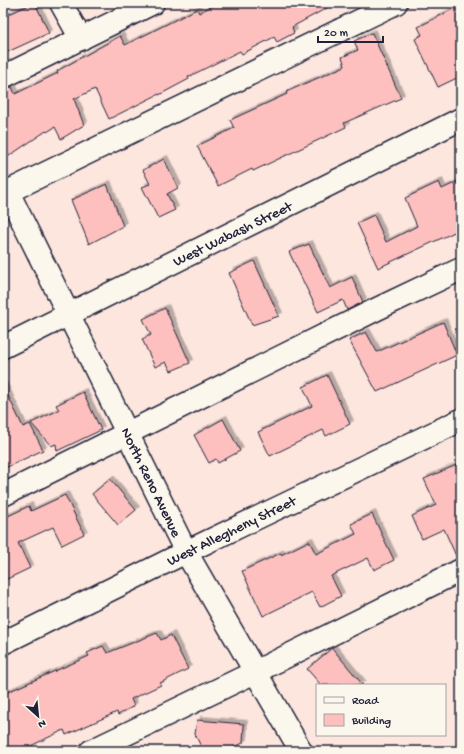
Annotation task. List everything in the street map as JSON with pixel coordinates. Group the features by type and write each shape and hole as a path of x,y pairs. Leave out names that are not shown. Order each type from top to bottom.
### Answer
{"street":[{"path":"61,3 81,39"},
{"path":"3,77 153,3"},
{"path":"6,193 396,3"},
{"name":"West Wabash Street","path":"3,347 461,119"},
{"name":"North Reno Avenue","path":"6,193 70,314 186,552 301,751"},
{"path":"3,495 377,309 461,270"},
{"name":"West Allegheny Street","path":"3,642 461,420"},
{"path":"91,751 461,570"}],"building":[{"path":"35,3 49,33 3,54 3,17"},
{"path":"217,3 336,3 292,27 294,33 277,42 274,37 242,54 240,51 188,77 189,79 159,95 109,119 95,89 74,99 84,125 61,139 55,127 47,132 46,131 3,160 3,89 12,87 15,94 58,73 57,71 120,36 125,45 197,9 199,13"},
{"path":"461,5 461,76 438,87 415,39 422,35 418,27"},
{"path":"372,33 401,98 344,123 346,127 253,171 252,169 218,186 197,146 234,128 230,120 287,94 286,92 345,66 342,57 358,50 354,41"},
{"path":"164,159 178,188 167,194 175,210 158,218 142,187 150,184 143,170"},
{"path":"461,180 461,229 378,268 357,223 374,215 386,242 417,226 405,198 439,182 442,189"},
{"path":"107,184 123,226 89,244 71,200"},
{"path":"309,244 330,288 352,277 363,302 347,310 343,300 318,312 289,252"},
{"path":"254,261 279,316 252,325 229,273"},
{"path":"165,308 190,363 171,371 166,362 155,367 142,339 151,335 143,319"},
{"path":"443,322 457,355 377,392 349,340 366,332 377,352"},
{"path":"327,375 350,424 326,436 323,430 270,456 258,432 312,406 303,387"},
{"path":"3,385 23,427 30,424 43,450 3,469"},
{"path":"83,392 101,430 57,451 56,444 51,446 31,423 59,410 56,405"},
{"path":"223,419 240,451 218,463 216,459 209,463 194,435"},
{"path":"461,463 461,558 457,558 444,529 422,539 412,516 436,505 424,479"},
{"path":"110,479 136,510 118,525 92,494"},
{"path":"65,495 84,534 62,545 53,527 18,543 30,568 3,581 3,511 6,517 29,506 31,511"},
{"path":"372,514 394,560 374,570 368,558 331,576 341,596 320,607 312,592 263,616 242,571 281,553 281,555 309,541 316,554 356,534 351,524"},
{"path":"157,633 161,640 171,635 188,669 160,683 161,685 131,699 134,706 118,715 117,712 66,735 64,730 20,751 3,751 3,694 89,656 87,653 103,646 107,653"},
{"path":"332,648 362,684 320,684 307,669"},
{"path":"197,720 244,724 243,743 226,751 203,751 195,734"}]}
